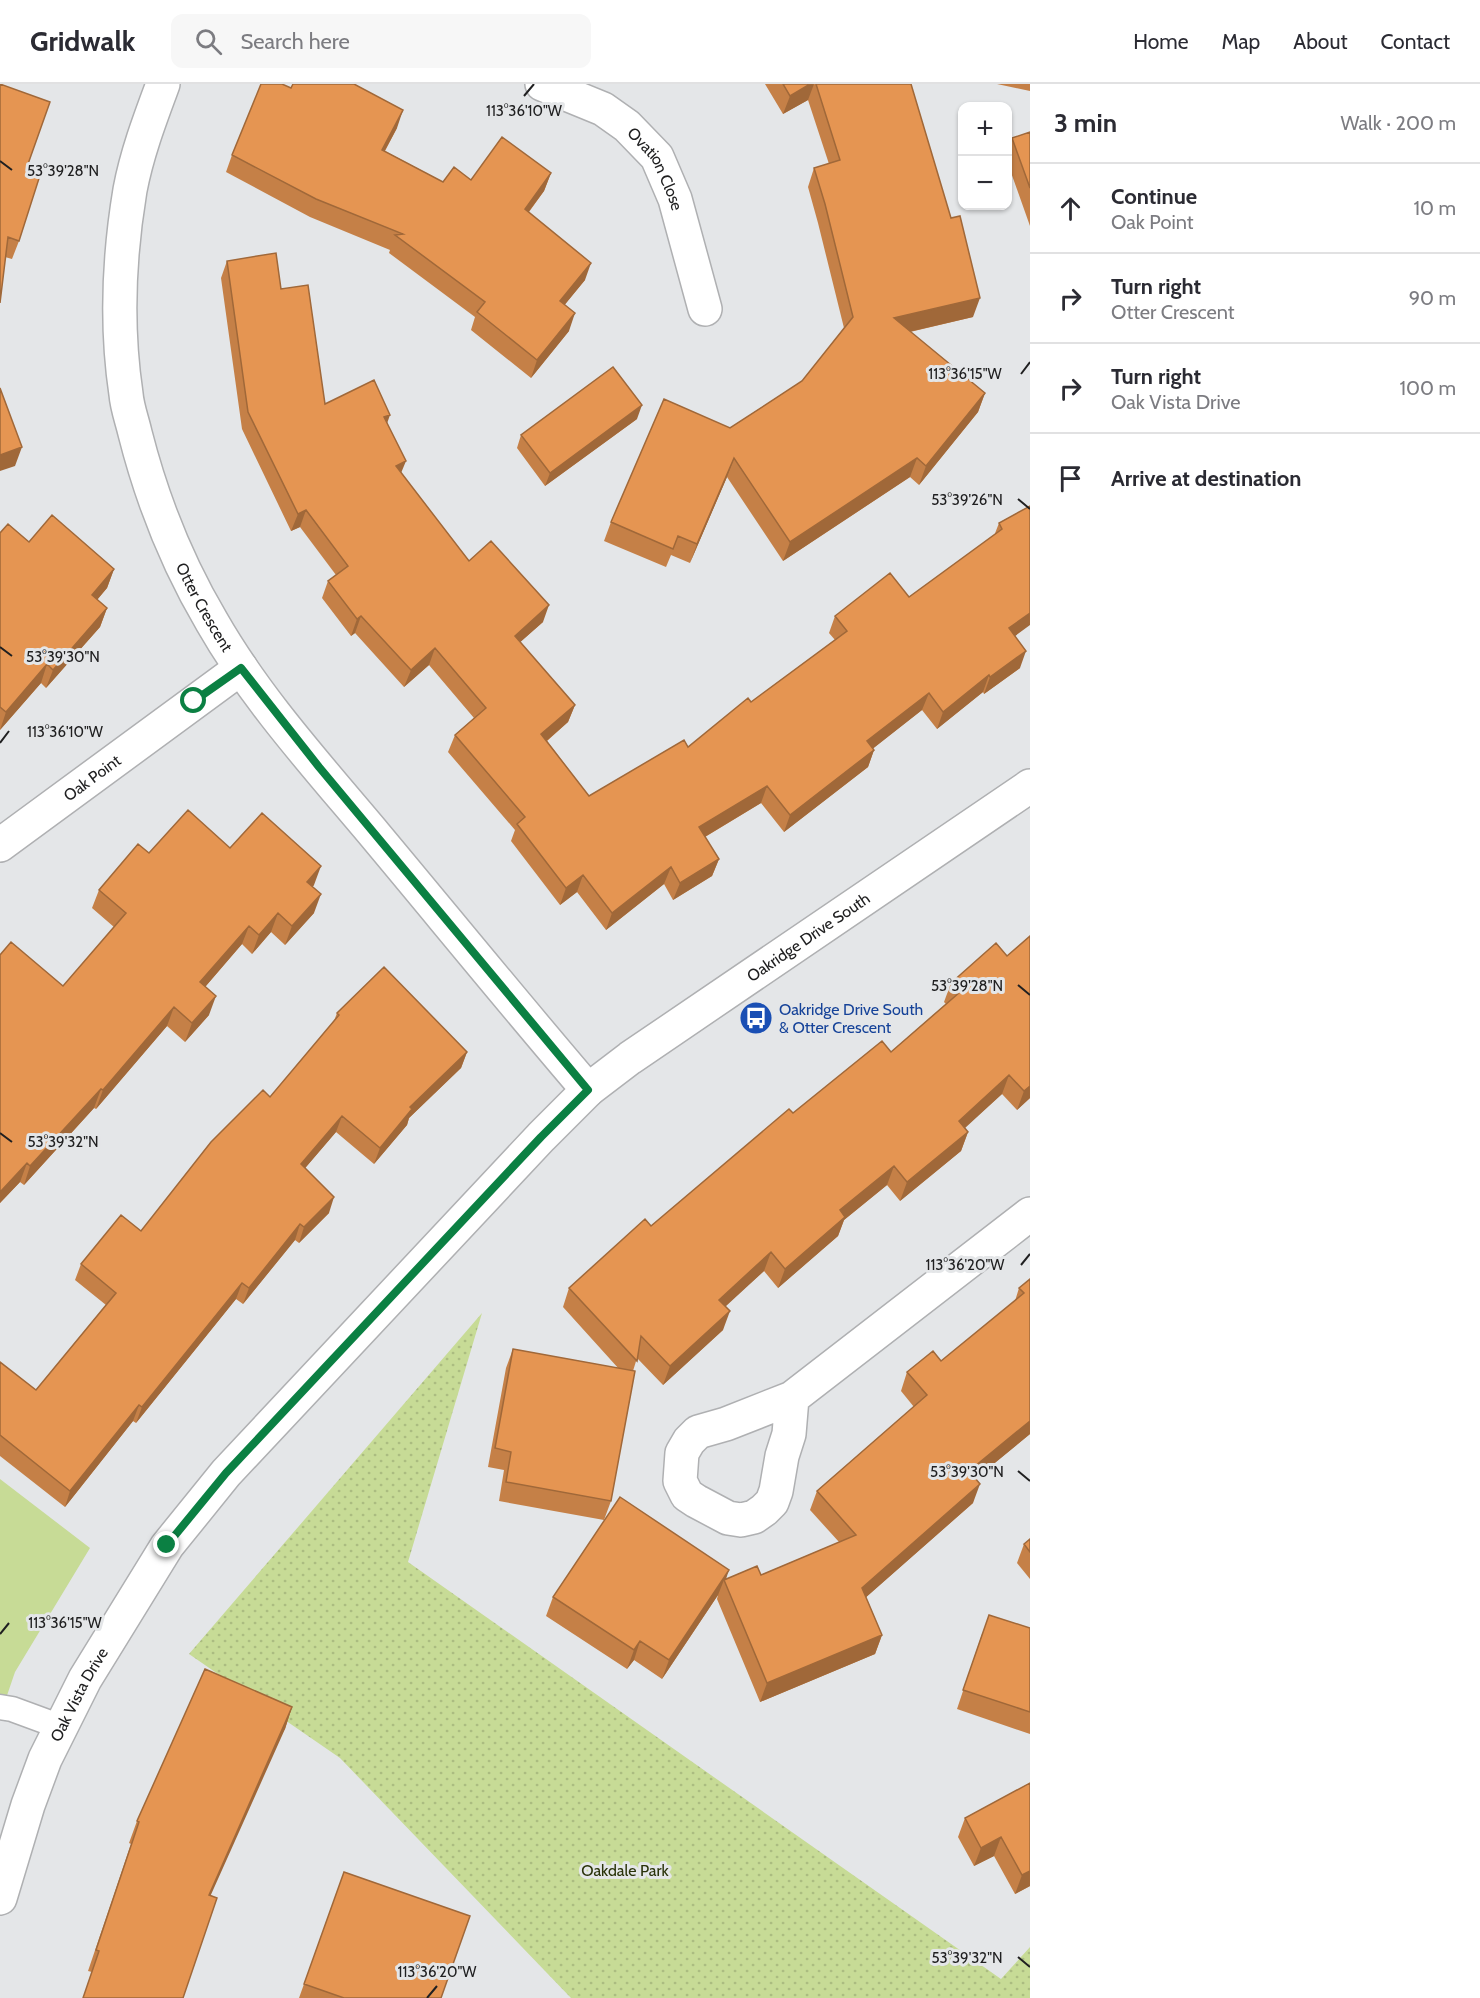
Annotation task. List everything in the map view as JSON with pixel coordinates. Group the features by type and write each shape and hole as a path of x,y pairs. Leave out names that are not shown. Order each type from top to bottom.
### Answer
{"street":[{"name":"Otter Crescent","path":"163,84 143,139 130,188 124,233 120,318 126,396 142,459 164,525 202,605 241,668 319,767 588,1090"},
{"name":"Ovation Close","path":"542,84 603,109 627,126 657,157 675,199 705,309"},
{"name":"Oak Point","path":"0,845 241,668"},
{"name":"Oakridge Drive South","path":"588,1090 630,1058 1030,786"},
{"name":"Oak Vista Drive","path":"0,1898 28,1805 45,1759 85,1679 167,1545 226,1473 588,1090"},
{"path":"792,1398 1030,1214"}],"lane":[{"path":"0,1707 6,1707 61,1727"}],"green space":[{"name":"Oakdale Park","path":"482,1313 408,1562 1001,1979 1030,1947 1030,1998 571,1998 340,1758 189,1654"},
{"path":"0,1479 90,1548 15,1672 0,1716"}],"building":[{"path":"0,84 50,102 28,164 42,169 19,241 8,237 0,303"},
{"path":"261,84 282,84 291,88 293,84 354,84 403,110 382,150 443,182 454,167 471,180 502,137 551,173 525,209 591,263 560,301 575,313 537,360 477,312 485,302 395,235 403,234 316,199 232,155"},
{"path":"783,84 810,84 790,96"},
{"path":"816,84 911,84 951,218 960,216 980,298 894,318 985,393 926,466 917,458 790,542 734,458 697,544 678,536 673,549 611,522 664,399 730,428 802,381 853,317 814,168 840,160"},
{"path":"1030,132 1030,188 1012,138"},
{"path":"276,253 281,289 308,285 325,404 374,380 390,415 384,417 406,461 396,466 469,561 491,541 549,605 515,636 575,705 541,734 589,796 684,740 688,747 748,698 751,702 847,631 835,616 890,573 909,597 1002,529 999,523 1030,506 1030,613 1009,628 1026,651 990,677 989,675 943,712 929,693 867,741 874,750 790,815 767,786 699,827 719,859 680,883 671,867 612,913 583,875 566,888 517,824 525,817 455,735 486,708 435,648 411,670 361,616 357,619 328,581 348,566 306,510 298,514 248,412 227,261"},
{"path":"613,367 642,405 550,473 521,435"},
{"path":"0,388 22,447 0,455"},
{"path":"52,515 114,569 92,595 107,608 53,670 47,664 6,712 0,707 0,533 8,524 29,542"},
{"path":"188,810 230,848 262,813 321,866 307,882 321,894 292,926 278,913 259,935 249,926 200,982 216,996 192,1023 174,1007 103,1090 101,1089 30,1166 27,1163 0,1192 0,955 11,942 63,986 126,913 99,890 138,844 149,853"},
{"path":"1030,936 1030,1086 1024,1091 1009,1075 959,1121 968,1132 907,1182 894,1166 840,1210 845,1217 785,1269 771,1252 719,1300 730,1311 670,1366 641,1336 637,1361 569,1288 645,1219 651,1226 789,1109 793,1113 882,1041 891,1052 960,992 951,983 996,943 1007,956"},
{"path":"384,967 467,1052 410,1107 412,1109 380,1148 342,1116 301,1164 334,1197 304,1227 300,1224 249,1288 242,1283 142,1407 139,1405 70,1491 0,1435 0,1362 36,1390 116,1293 81,1264 121,1215 141,1231 211,1142 263,1090 270,1097 339,1015 337,1013"},
{"path":"1030,1279 1030,1421 969,1471 980,1484 862,1588 882,1635 767,1683 724,1580 757,1566 761,1575 856,1535 817,1491 927,1395 907,1372 933,1351 941,1361 1024,1293 1019,1288"},
{"path":"513,1349 635,1371 611,1501 506,1482 511,1452 495,1448"},
{"path":"620,1497 729,1570 669,1660 640,1641 634,1650 553,1597"},
{"path":"1030,1539 1030,1552 1024,1544"},
{"path":"989,1615 1030,1628 1030,1712 963,1690"},
{"path":"205,1669 292,1707 209,1895 217,1898 183,1998 83,1998 99,1951 96,1950 139,1822 137,1821"},
{"path":"1030,1783 1030,1871 1022,1875 1001,1837 981,1848 965,1818"},
{"path":"344,1872 470,1916 441,1998 344,1998 304,1984"}],"place":[{"name":"Oakridge Drive South & Otter Crescent","path":"756,1018"}],"route":[{"path":"167,1545 226,1473 541,1137 588,1090 319,767 241,668 194,701"}]}
